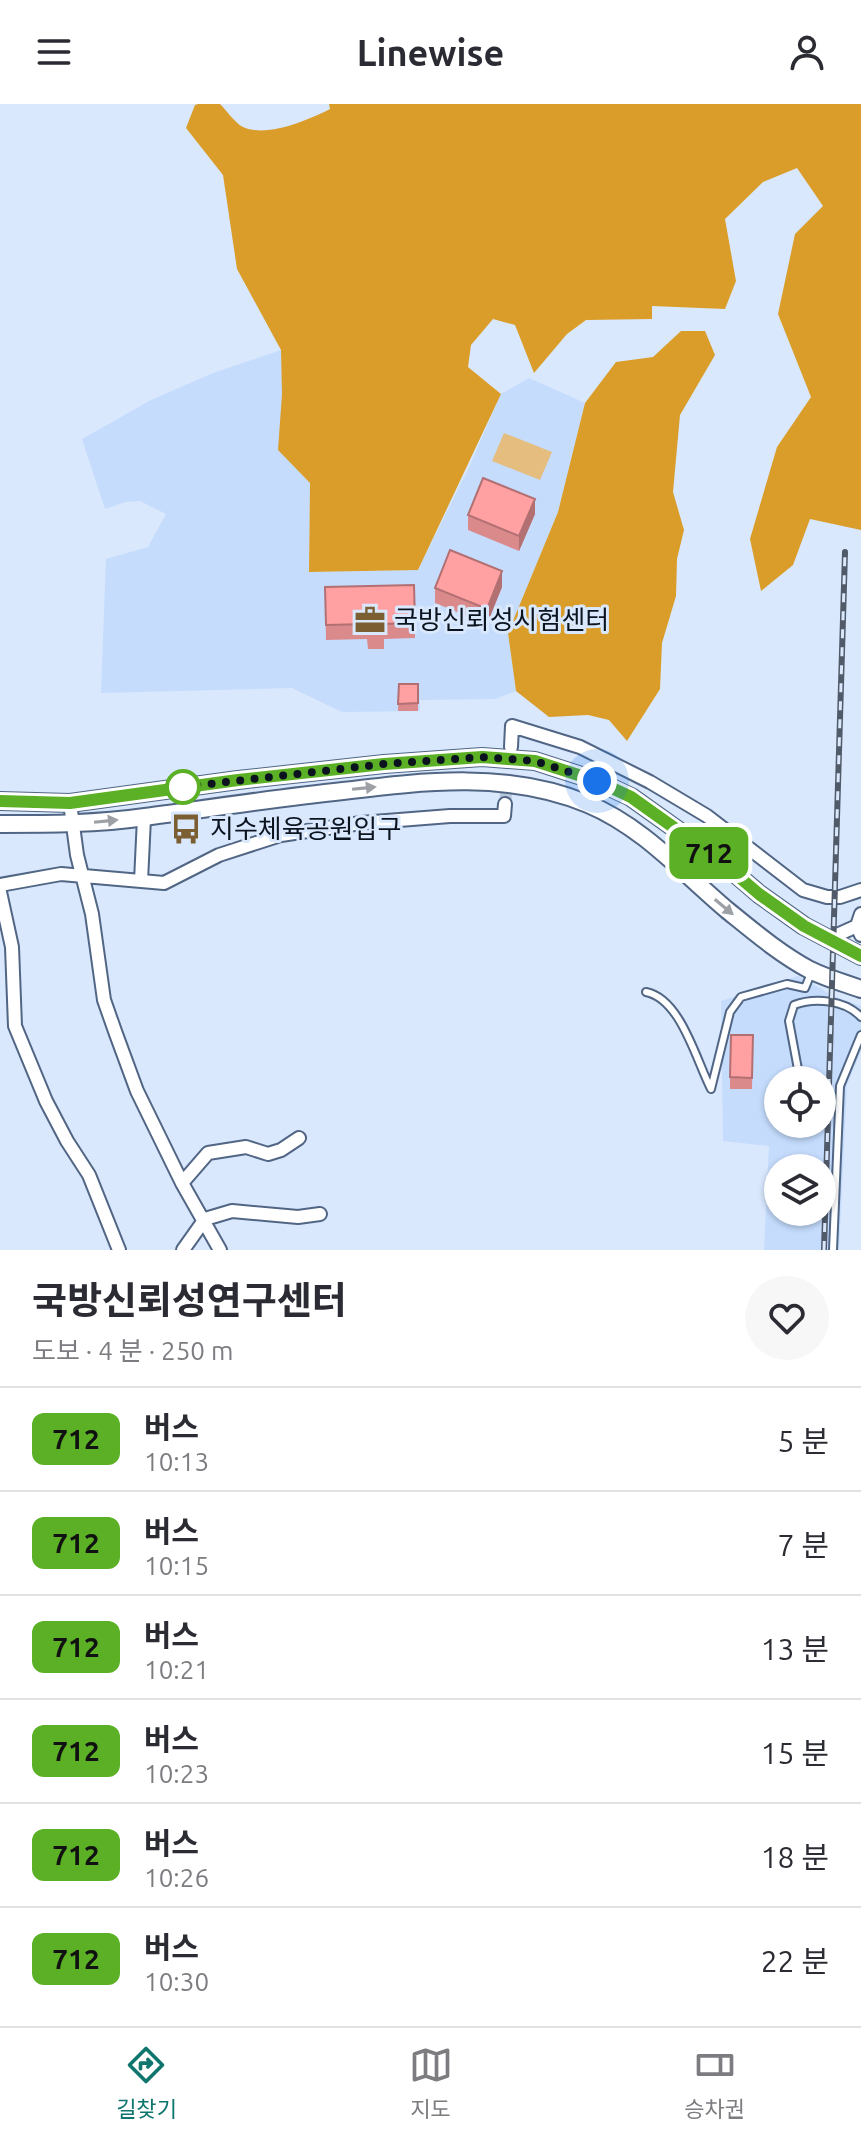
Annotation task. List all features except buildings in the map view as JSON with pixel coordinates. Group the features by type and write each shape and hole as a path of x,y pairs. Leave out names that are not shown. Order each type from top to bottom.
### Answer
{"main road":[{"path":"0,801 70,803 384,764 482,757 535,761 597,781 631,797 804,926 861,956"},
{"path":"0,824 72,824 144,818 232,803 387,786 482,780 528,786 586,803 640,833 726,909 781,952 812,971 861,989"}],"street":[{"path":"511,747 512,726 580,747 650,782 707,816 803,890 827,897 840,897 861,890"},
{"path":"70,803 92,914 104,1000 137,1091 182,1183 220,1250"},
{"path":"0,885 61,874 164,883 219,855 281,835 361,823 450,816 504,816 505,804"},
{"path":"141,881 144,818"},
{"path":"0,892 12,947 15,1026 46,1101 89,1175 119,1250"},
{"path":"828,939 860,925"},
{"path":"182,1183 208,1153 246,1147 268,1154 281,1150 299,1138"},
{"path":"183,1250 205,1219 232,1211 298,1217 320,1214"}],"lane":[{"path":"808,999 805,988 812,971"},
{"path":"646,992 657,994 681,1021 711,1089 730,1012 741,997 787,984 805,988"},
{"path":"797,1066 789,1021 794,1005 808,999 838,1004 854,1009 861,1017"},
{"path":"833,1250 840,1086 861,1035"}],"shaded area":[{"path":"198,104 220,104 243,127 264,130 310,118 330,109 329,104 861,104 861,530 810,519 793,565 761,591 750,539 777,447 811,397 778,314 795,234 823,206 797,168 763,182 725,219 736,281 725,309 652,306 652,319 586,320 567,334 534,373 515,325 493,319 471,345 468,367 501,394 418,570 309,572 310,483 278,450 281,350 237,269 223,175 186,128"},
{"path":"681,331 705,331 715,355 680,415 673,492 684,530 677,559 676,596 662,643 660,689 627,741 609,720 588,715 549,717 516,691 508,633 558,512 585,403 616,362 653,357"},
{"path":"281,350 289,458 310,483 309,572 418,570 501,394 529,378 585,403 558,512 508,633 516,691 495,699 420,700 420,711 342,712 292,688 101,693 106,559 148,547 166,514 140,501 105,509 82,439 151,400 213,373"},
{"path":"504,433 552,452 540,480 492,461"},
{"path":"798,976 836,997 861,1006 861,1051 847,1085 839,1250 764,1250 765,1226 836,1226 836,1154 769,1154 769,1146 723,1141 721,1001"}],"tunnel":[{"path":"505,804 510,754"}],"railway":[{"path":"824,1250 845,552"}],"bus line":[{"name":"712","path":"0,801 70,803 384,764 482,757 535,761 597,781 631,797 804,926 861,956"}],"place":[{"name":"국방신뢰성시험센터","path":"370,620"},
{"name":"지수체육공원입구","path":"186,829"}],"route":[{"path":"183,787 384,764 482,757 535,761 597,781"}]}
